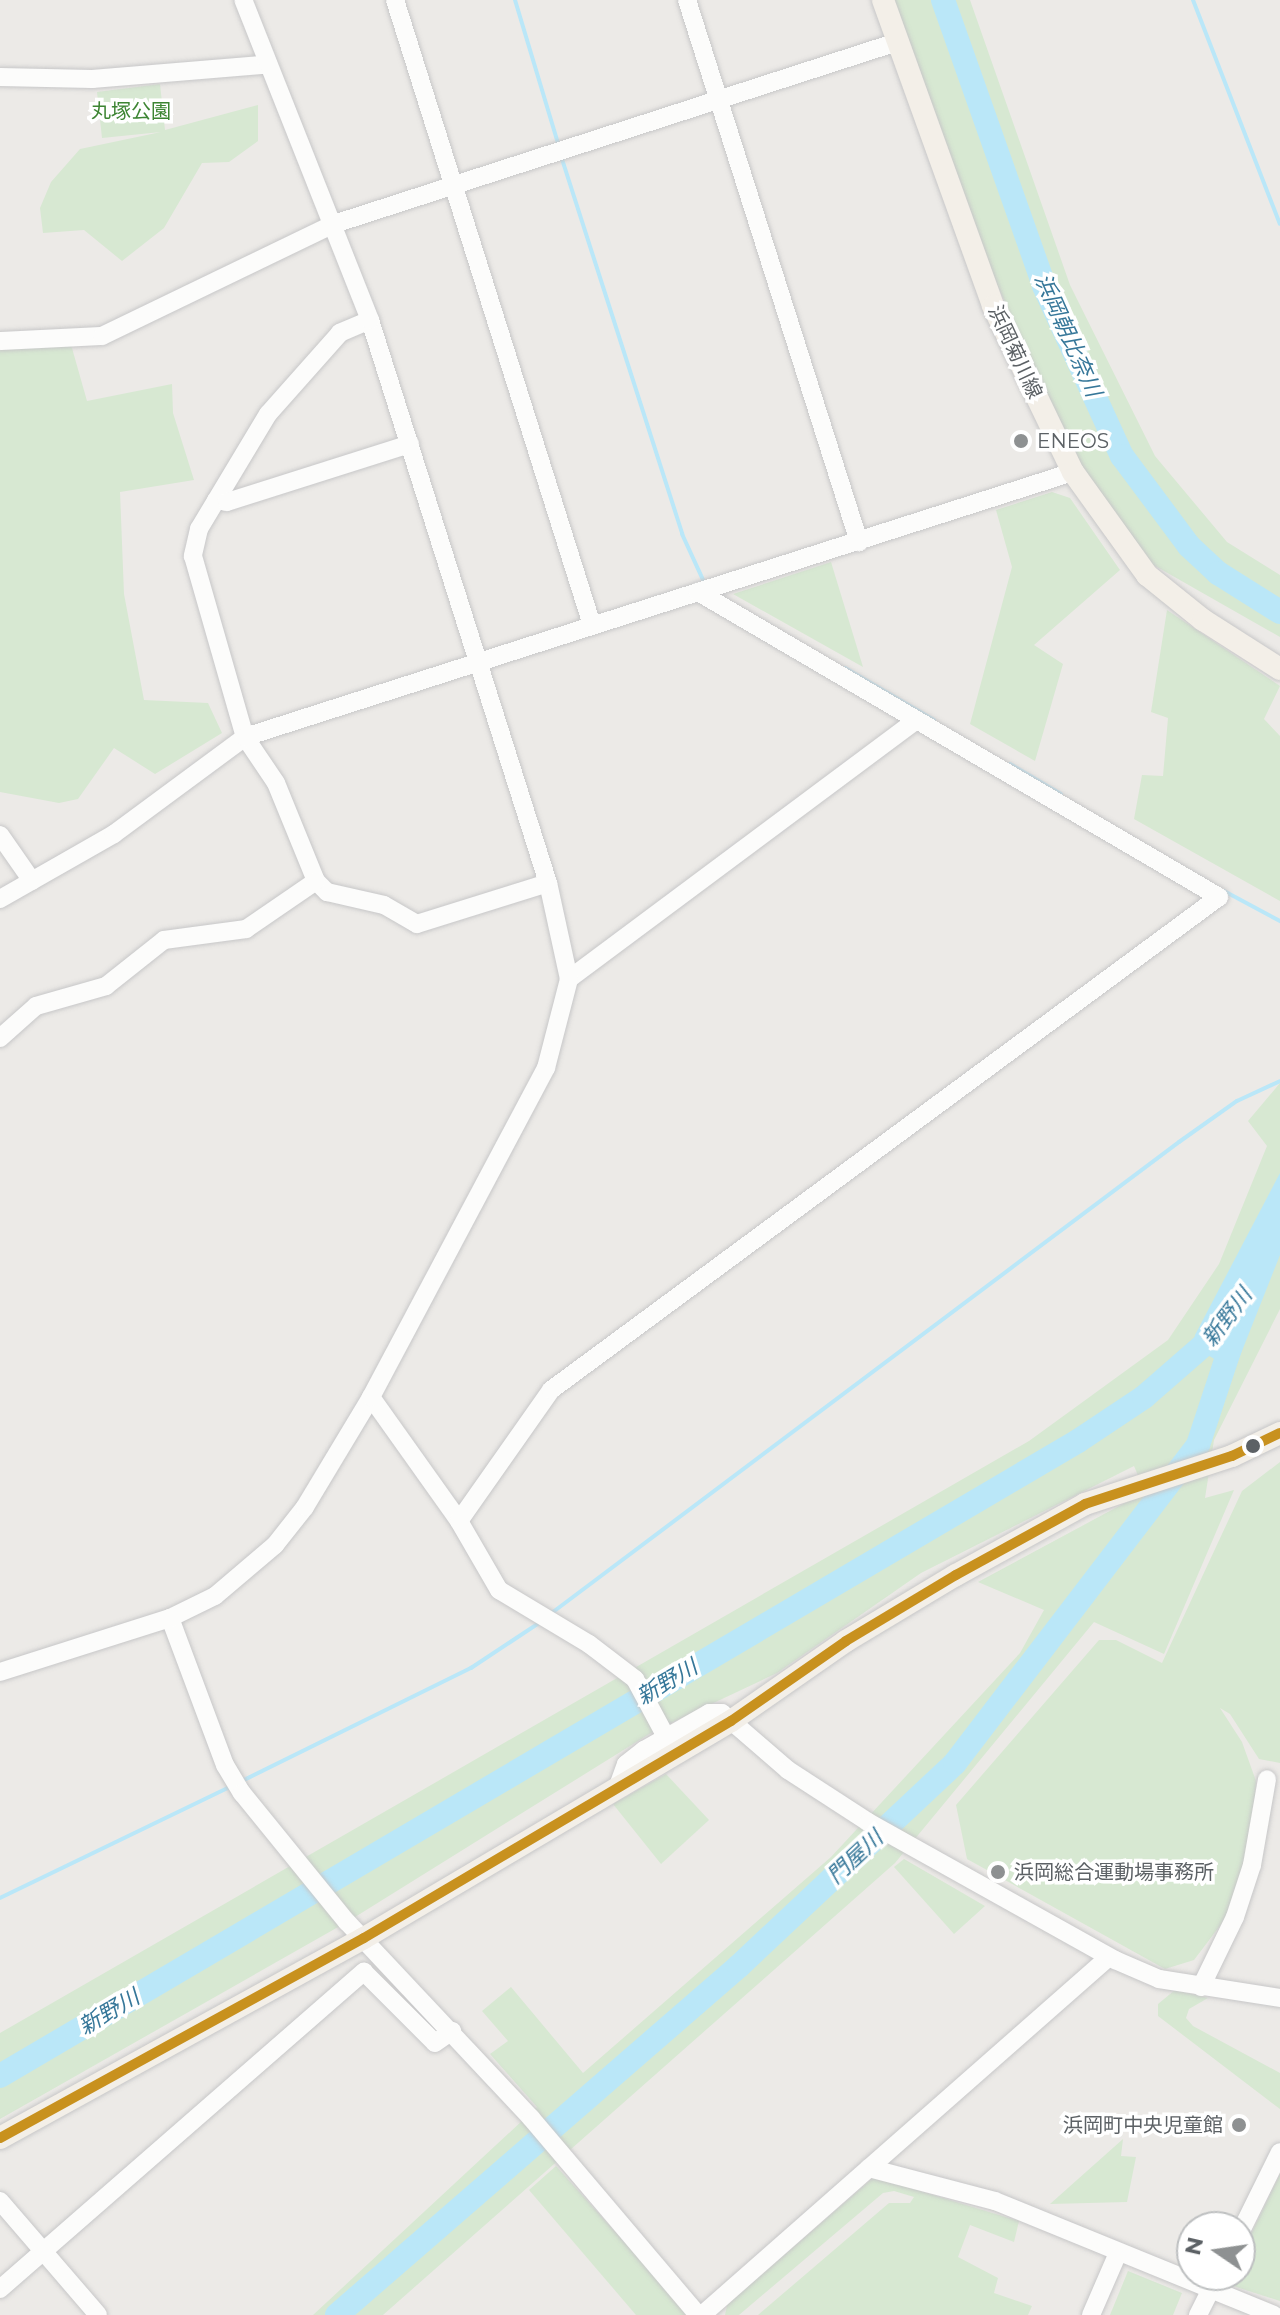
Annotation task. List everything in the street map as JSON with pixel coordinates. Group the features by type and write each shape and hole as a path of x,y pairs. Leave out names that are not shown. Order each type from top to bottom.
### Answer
{"main road":[{"name":"浜岡菊川線","path":"883,0 993,306 1073,472 1147,575 1203,620 1280,669"},
{"path":"0,2138 364,1938 731,1721 846,1641 956,1575 1085,1504 1202,1466 1280,1433"}],"street":[{"path":"0,1672 170,1618 215,1596 275,1545 305,1507 371,1397 546,1068 569,979 548,883 370,320 334,224 264,65 243,0"},
{"path":"395,0 592,625"},
{"path":"687,0 859,542"},
{"path":"0,341 102,336 334,224 897,42"},
{"path":"0,77 92,79 264,65"},
{"path":"370,320 340,333 268,414 199,529 193,556 245,737 276,783 316,881 327,892 384,905 417,924 548,883"},
{"path":"216,500 227,502 410,444"},
{"path":"0,899 114,834 245,737 1073,472"},
{"path":"459,1521 551,1390 1219,897 913,723 698,592"},
{"path":"569,979 913,723"},
{"path":"0,835 32,881"},
{"path":"0,1038 36,1006 106,986 164,940 246,929 316,881"},
{"path":"371,1397 459,1521 499,1590 635,1679 664,1732"},
{"path":"170,1618 225,1765 242,1793 347,1922 531,2118 700,2315 1109,1957"},
{"path":"618,1786 626,1764 664,1732 709,1713 722,1713 788,1770 868,1822 1109,1957 1159,1979 1280,1998"},
{"path":"1201,1987 1235,1917 1252,1865 1267,1779"},
{"path":"0,2289 364,1972 435,2043 452,2031"},
{"path":"1251,2211 1280,2152"},
{"path":"869,2168 995,2201 1118,2253 1176,2271"},
{"path":"0,2201 98,2315"},
{"path":"1091,2315 1118,2253"},
{"path":"1198,2315 1210,2291"},
{"path":"1229,2291 1274,2315"}],"green space":[{"path":"892,0 970,0 1070,285 1155,456 1227,542 1280,575 1280,637 1150,563 1081,467 988,265"},
{"name":"丸塚公園","path":"160,84 165,130 258,105 258,141 229,162 202,163 164,228 122,261 84,230 43,233 40,208 51,182 80,149 161,132 102,138 97,92"},
{"path":"0,341 70,341 87,401 172,384 173,413 194,480 120,492 124,594 144,700 208,703 222,733 155,774 114,748 78,799 59,803 0,792"},
{"path":"1052,492 1070,498 1120,570 1034,645 1063,664 1035,761 970,724 1012,567 996,510"},
{"path":"831,562 863,667 733,594"},
{"path":"1167,610 1280,686 1264,719 1280,736 1280,901 1134,819 1142,775 1163,776 1168,718 1151,712"},
{"path":"1280,1083 1280,1309 1214,1440 1205,1498 1234,1490 1164,1654 1094,1622 895,1863 383,2315 313,2315 537,2107 490,2054 508,2041 482,2011 511,1987 583,2073 831,1857 1020,1653 1044,1610 978,1582 1145,1492 1134,1466 921,1573 777,1673 654,1731 347,1922 0,2119 0,2033 1029,1441 1168,1340 1219,1264 1267,1146 1248,1121"},
{"path":"1280,1462 1280,1763 1259,1759 1230,1714 1220,1708 1242,1742 1256,1781 1252,1838 1235,1906 1194,1960 1165,1969 967,1859 956,1805 1099,1640 1116,1640 1162,1663 1242,1491"},
{"path":"666,1774 709,1820 661,1864 613,1804"},
{"path":"904,1859 985,1906 954,1934 894,1867"},
{"path":"1175,1990 1208,1998 1189,2009 1186,2018 1193,2026 1280,2073 1280,2109 1158,2016 1158,2004"},
{"path":"1123,2139 1121,2156 1136,2157 1127,2202 1050,2204"},
{"path":"556,2166 690,2315 636,2315 529,2190"},
{"path":"1280,2174 1280,2301 1249,2291 1256,2291 1256,2224"},
{"path":"874,2177 1019,2221 1014,2242 970,2225 958,2257 998,2278 994,2293 1032,2306 1028,2315 758,2315 889,2203 910,2203 914,2197 894,2191 883,2193 739,2315 725,2315 727,2305"},
{"path":"1128,2271 1182,2293 1173,2315 1110,2315"}],"water":[{"path":"1280,1173 1280,1255 1234,1371 1193,1346 1195,1335"}],"waterway":[{"path":"515,0 559,147"},
{"name":"浜岡朝比奈川","path":"943,0 1044,286 1122,456 1189,546 1218,573 1280,612"},
{"path":"1193,0 1280,224"},
{"path":"561,156 682,534 704,582"},
{"path":"845,668 934,720"},
{"path":"1010,764 1061,794"},
{"path":"1224,891 1280,921"},
{"path":"549,1615 1179,1142 1237,1101 1280,1081"},
{"name":"新野川","path":"0,2076 1078,1441 1144,1397 1223,1328"},
{"name":"門屋川","path":"337,2315 739,1966 955,1763 1198,1445 1234,1336"},
{"path":"240,1782 471,1668 542,1621"},
{"path":"0,1898 232,1786"}],"transit line":[{"path":"0,2138 364,1938 731,1721 846,1641 956,1575 1085,1504 1232,1456 1280,1433"}],"place":[{"name":"ENEOS","path":"1021,441"},
{"name":"浜岡総合運動場事務所","path":"998,1872"},
{"name":"浜岡町中央児童館","path":"1239,2125"}]}
